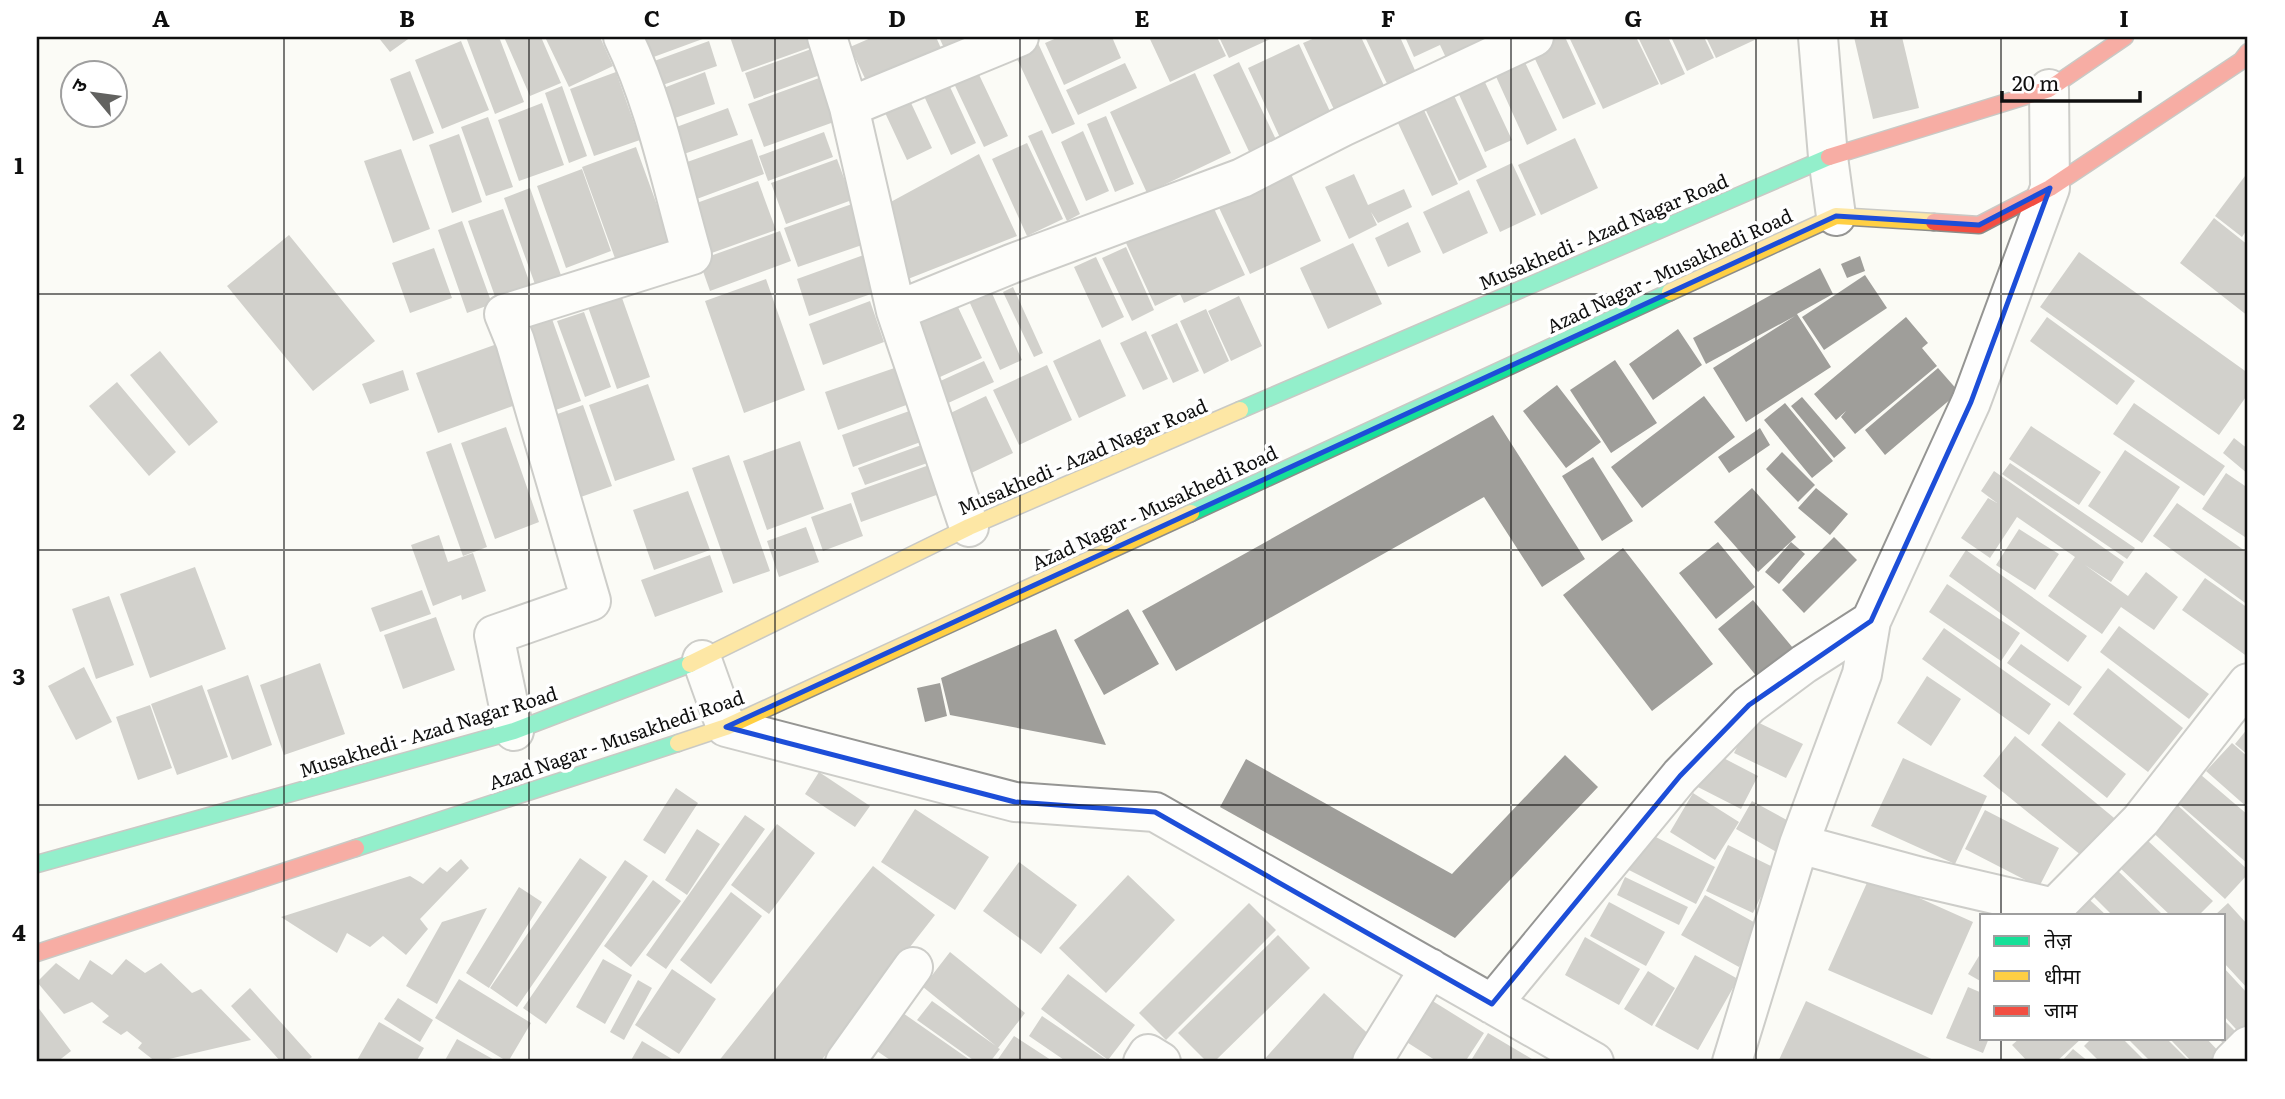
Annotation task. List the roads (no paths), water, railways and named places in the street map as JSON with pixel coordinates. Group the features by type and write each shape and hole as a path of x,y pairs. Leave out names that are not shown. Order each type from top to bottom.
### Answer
{"main road":[{"name":"Musakhedi - Azad Nagar Road","path":"37,864 514,731 702,660 969,527 1828,157 2049,89 2125,37"},
{"name":"Azad Nagar - Musakhedi Road","path":"37,953 726,727 1836,216 1979,225 2050,188 2246,57"}],"street":[{"path":"514,731 495,635 591,601 515,341 504,314 692,255 650,105 623,37"},
{"path":"827,37 849,107 896,311 969,527"},
{"path":"849,107 1019,37"},
{"path":"896,311 1012,264 1242,178 1342,127 1534,37"},
{"path":"1818,37 1836,216"},
{"path":"1732,1062 1799,844 1862,674 1871,621 1970,402 2050,188 2049,89"},
{"path":"1492,1004 1680,776 1741,714 1804,664 1871,621"},
{"path":"702,660 726,727 1016,802 1155,812 1594,1062"},
{"path":"1799,844 1921,877 2054,908 2141,820 2248,683"},
{"path":"845,1062 914,967"},
{"path":"1372,1062 1430,968"},
{"path":"1143,1062 1148,1054 1161,1062"}]}
